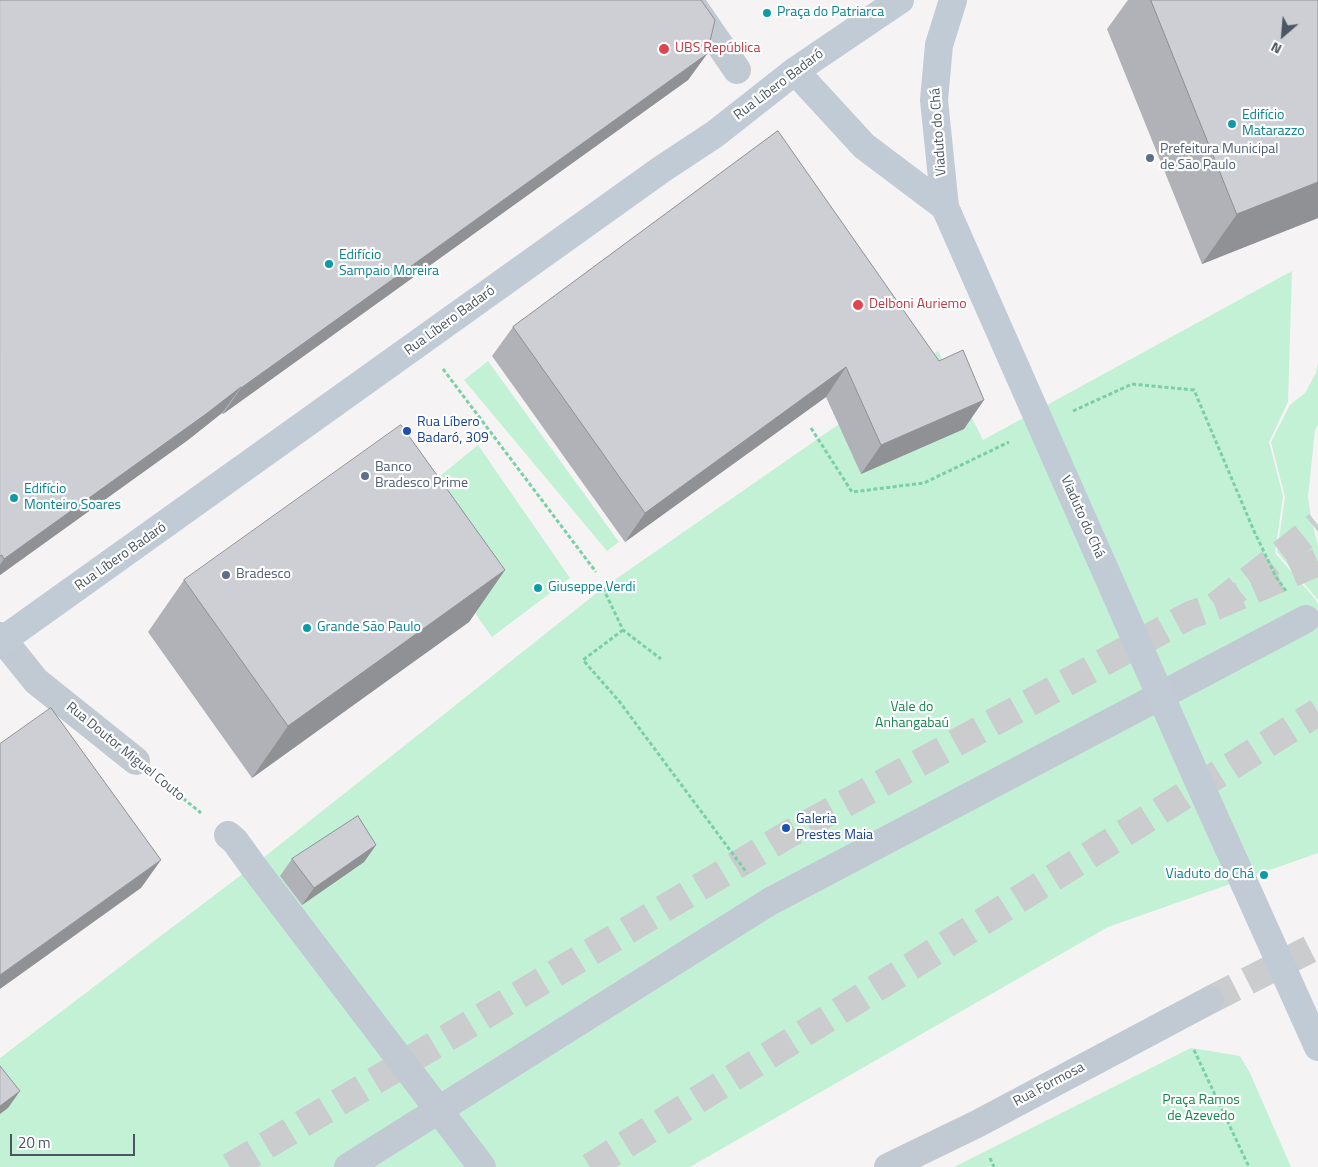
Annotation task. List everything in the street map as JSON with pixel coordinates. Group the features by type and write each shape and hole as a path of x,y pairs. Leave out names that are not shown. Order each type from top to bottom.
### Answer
{"main road":[{"name":"Rua Líbero Badaró","path":"1,639 662,169 715,134 795,71 900,0"},
{"name":"Viaduto do Chá","path":"953,0 939,45 934,100 946,210 1318,1047"},
{"name":"Viaduto do Chá","path":"795,71 864,146 946,210"}],"street":[{"path":"689,0 737,70"},
{"path":"348,1167 769,902 1306,619"},
{"name":"Rua Doutor Miguel Couto","path":"1,639 36,681 136,760"},
{"path":"228,836 236,841 482,1167"},
{"name":"Rua Formosa","path":"888,1167 977,1124 1210,1000"}],"path":[{"path":"443,369 596,572"},
{"path":"1071,412 1132,384 1194,390 1254,531 1276,577 1306,619"},
{"path":"811,428 852,492 924,483 1011,441"},
{"path":"603,588 623,630 661,659"},
{"path":"623,630 583,660 619,701 769,902"},
{"name":"Rua Doutor Miguel Couto","path":"136,760 228,836"},
{"path":"1178,1016 1249,1167"}],"green space":[{"name":"Vale do Anhangabaú","path":"1292,271 1288,402 1269,442 1283,496 1275,553 1318,604 1318,853 1108,927 690,1167 0,1167 0,1058 253,866 603,588 891,388 938,351 983,440"},
{"path":"488,361 619,542 607,551 464,380"},
{"path":"1318,362 1318,425 1315,430 1308,497 1318,546 1318,600 1277,552 1285,497 1271,442 1290,405 1305,393 1316,373"},
{"path":"478,445 570,578 492,637 401,508"},
{"name":"Praça Ramos de Azevedo","path":"1191,1048 1240,1056 1250,1073 1291,1167 954,1167"}],"building":[{"path":"0,0 701,0 715,20 707,54 4,559 2,555 0,556"},
{"name":"Edifício Matarazzo","path":"1151,0 1318,0 1318,182 1237,214"},
{"path":"778,131 939,361 963,350 984,400 881,445 846,367 645,513 513,327"},
{"name":"Grande São Paulo","path":"401,425 505,570 288,726 184,580"},
{"path":"51,708 161,860 0,975 0,744"},
{"path":"358,816 376,845 314,888 292,859"},
{"path":"0,1066 20,1091 0,1106"}],"tunnel":[{"path":"1216,606 1318,525"},
{"path":"230,1167 789,834 1190,615 1216,606 1318,562"},
{"path":"590,1167 1318,712"},
{"path":"1210,1000 1318,945"}],"place":[{"name":"Praça do Patriarca","path":"767,13"},
{"name":"UBS República","path":"664,49"},
{"name":"Edifício Matarazzo","path":"1232,124"},
{"name":"Prefeitura Municipal de São Paulo","path":"1150,158"},
{"name":"Edifício Sampaio Moreira","path":"329,264"},
{"name":"Delboni Auriemo","path":"858,305"},
{"name":"Rua Líbero Badaró, 309","path":"407,431"},
{"name":"Banco Bradesco Prime","path":"365,476"},
{"name":"Edifício Monteiro Soares","path":"14,498"},
{"name":"Bradesco","path":"226,575"},
{"name":"Giuseppe Verdi","path":"538,588"},
{"name":"Grande São Paulo","path":"307,628"},
{"name":"Galeria Prestes Maia","path":"786,828"},
{"name":"Viaduto do Chá","path":"1264,875"}]}
